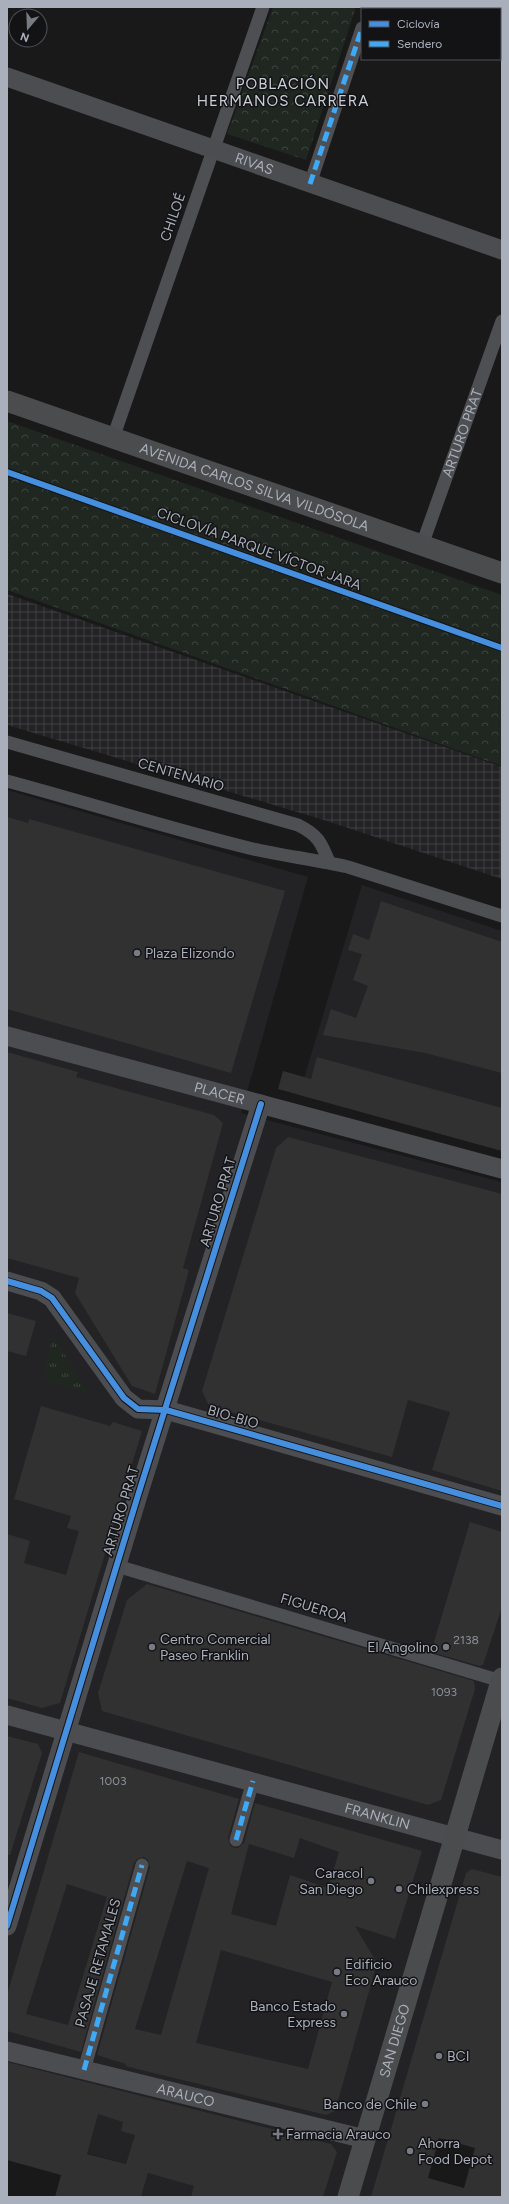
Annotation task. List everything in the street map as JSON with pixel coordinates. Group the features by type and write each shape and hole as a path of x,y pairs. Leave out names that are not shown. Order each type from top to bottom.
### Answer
{"main road":[{"name":"AVENIDA CARLOS SILVA VILDÓSOLA","path":"7,402 502,573"},
{"name":"SAN DIEGO","path":"348,2197 502,1679"}],"street":[{"name":"CHILOÉ","path":"113,438 264,7"},
{"path":"310,184 361,31"},
{"name":"RIVAS","path":"7,77 502,250"},
{"name":"ARTURO PRAT","path":"422,545 502,321"},
{"name":"CENTENARIO","path":"7,742 298,825 313,832 322,844 329,862"},
{"path":"7,780 252,848 298,859 329,862 502,916"},
{"name":"PLACER","path":"7,1036 502,1169"},
{"name":"ARTURO PRAT","path":"7,1926 261,1104"},
{"name":"BIO-BIO","path":"7,1281 41,1291 52,1298 130,1404 138,1409 166,1410 502,1506"},
{"name":"FIGUEROA","path":"117,1566 502,1679"},
{"name":"FRANKLIN","path":"7,1715 502,1850"},
{"path":"236,1840 253,1781"},
{"name":"PASAJE RETAMALES","path":"84,2070 142,1865"},
{"name":"ARAUCO","path":"7,2051 365,2139"}],"shaded area":[{"path":"7,594 502,767 502,879 327,821 7,725"},
{"path":"7,790 308,877 241,1113 502,1182 502,2044 470,2035 422,2197 141,2197 149,2170 7,2132"},
{"path":"362,885 502,931 502,1151 299,1095"}],"green space":[{"path":"273,7 356,7 306,160 227,134"},
{"path":"7,421 502,595 502,766 7,590"},
{"path":"53,1335 88,1393 43,1380"}],"building":[{"name":"Plaza Elizondo","path":"7,817 28,823 29,819 285,891 231,1073 7,1009"},
{"path":"381,901 502,942 502,1073 425,1053 323,1035 331,1009 356,1018 368,986 353,980 362,954 348,950 353,934 369,940"},
{"path":"7,1052 78,1072 76,1077 214,1115 223,1123 183,1268 189,1270 155,1394 132,1386 75,1293 79,1278 7,1258"},
{"path":"317,1057 502,1108 502,1151 278,1089 283,1071 311,1079"},
{"path":"288,1137 502,1194 502,1491 432,1470 450,1412 408,1400 392,1457 209,1406 202,1391 276,1148"},
{"path":"7,1313 36,1321 26,1356 7,1351"},
{"path":"41,1406 110,1426 113,1422 142,1431 60,1703 42,1708 7,1698 7,1534 30,1541 24,1563 66,1575 79,1531 67,1528 71,1516 14,1499"},
{"path":"470,1522 502,1532 502,1607 483,1665 480,1666 431,1652"},
{"path":"147,1584 474,1681 475,1689 441,1800 428,1805 102,1711 98,1693 127,1600"},
{"path":"7,1736 38,1744 42,1753 10,1855 7,1855"},
{"path":"79,1752 239,1799 228,1838 230,1845 234,1848 238,1848 244,1843 255,1803 422,1851 395,1939 355,1926 377,1963 335,2111 326,2115 125,2066 126,2064 97,2055 150,1867 148,1860 144,1857 137,1859 134,1863 81,2052 7,2031 7,1995","holes":["300,1838 339,1852 328,1888 290,1875 276,1926 231,1914 249,1844 294,1858","187,1861 209,1868 161,2035 135,2029","67,1884 107,1897 68,2025 26,2014","221,1950 332,1982 308,2069 196,2043"]},
{"path":"472,1869 502,1877 502,2197 371,2197 464,1880 466,1873","holes":["439,2138 475,2148 464,2188 428,2178"]},
{"path":"7,2062 331,2144 337,2152 323,2197 191,2197 194,2186 148,2173 141,2197 55,2197 61,2175 7,2160","holes":["98,2114 123,2122 121,2131 135,2135 126,2164 87,2154"]}],"marked path":[{"path":"310,184 361,31"},
{"path":"236,1840 253,1781"},
{"path":"84,2070 142,1865"}],"cycle path":[{"name":"CICLOVÍA PARQUE VÍCTOR JARA","path":"7,472 502,648"},
{"path":"7,1926 139,1492 261,1104"},
{"path":"7,1281 41,1291 52,1298 124,1398 138,1409 166,1410 502,1506"}],"place":[{"name":"Plaza Elizondo","path":"137,953"},
{"name":"Centro Comercial Paseo Franklin","path":"152,1647"},
{"name":"El Angolino","path":"446,1647"},
{"name":"Caracol San Diego","path":"371,1881"},
{"name":"Chilexpress","path":"399,1889"},
{"name":"Edificio Eco Arauco","path":"337,1972"},
{"name":"Banco Estado Express","path":"344,2014"},
{"name":"BCI","path":"439,2056"},
{"name":"Banco de Chile","path":"425,2104"},
{"name":"Farmacia Arauco","path":"278,2134"},
{"name":"Ahorra Food Depot","path":"410,2151"}],"district":[{"name":"POBLACIÓN HERMANOS CARRERA","path":"283,92"}]}
